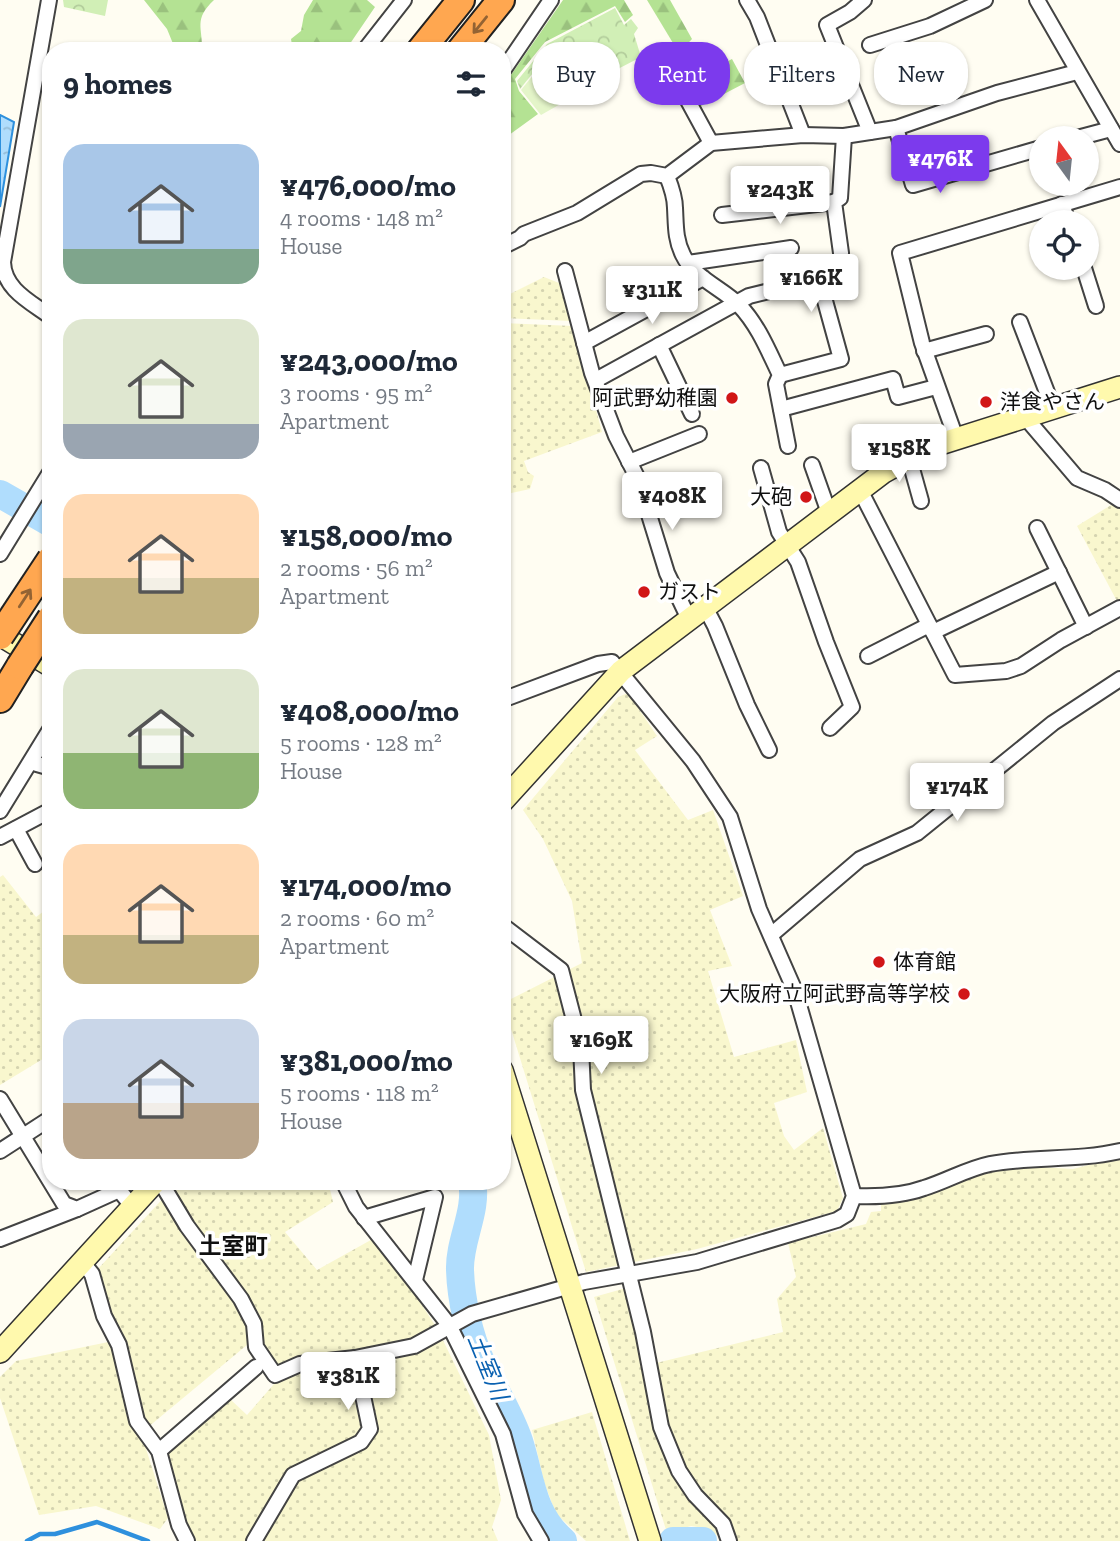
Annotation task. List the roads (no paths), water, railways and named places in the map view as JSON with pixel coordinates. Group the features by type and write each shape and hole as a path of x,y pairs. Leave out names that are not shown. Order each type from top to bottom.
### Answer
{"highway":[{"path":"427,42 461,0"},
{"path":"467,42 501,0"},
{"path":"0,636 42,573"},
{"path":"0,699 42,632"}],"street":[{"path":"42,310 10,286 3,277 3,257 49,0"},
{"path":"371,42 404,0"},
{"path":"511,59 551,0"},
{"path":"747,0 757,17 803,135"},
{"path":"864,0 850,12 827,25 870,132"},
{"path":"870,45 930,26 985,0"},
{"path":"1037,0 1120,144"},
{"path":"511,242 524,234 577,213 641,174 667,176 711,142 803,135 844,136 896,128 997,93 1077,72"},
{"path":"691,105 711,142"},
{"path":"896,128 913,185 1029,151"},
{"path":"1099,132 1111,129"},
{"path":"722,215 834,202 839,198 844,136"},
{"path":"667,176 675,207 676,233 688,263 752,320 780,375"},
{"path":"956,438 924,351 900,253 1120,187"},
{"path":"834,202 841,253"},
{"path":"1062,204 1064,210"},
{"path":"688,263 791,248"},
{"path":"565,271 592,373 642,489 672,584 697,613 715,626 747,705 769,750"},
{"path":"584,343 703,278"},
{"path":"596,380 749,296 819,279 841,359 780,375"},
{"path":"1088,280 1096,306"},
{"path":"1020,322 1053,408"},
{"path":"924,351 986,334"},
{"path":"659,345 692,414"},
{"path":"780,375 776,384 788,446"},
{"path":"781,409 893,379 898,397 936,387"},
{"path":"511,792 621,671 860,490 909,458 956,438 1120,387"},
{"path":"1025,417 1077,478 1120,500"},
{"path":"629,462 699,435"},
{"path":"909,458 921,500"},
{"path":"811,465 829,513"},
{"path":"761,468 779,531 798,562 852,707 830,728"},
{"path":"0,554 42,486"},
{"path":"860,490 955,675 1006,671 1021,666 1120,608"},
{"path":"1037,528 1086,627"},
{"path":"868,656 1059,572"},
{"path":"0,636 42,661"},
{"path":"164,1190 241,1299 254,1324 256,1348 275,1375 300,1364 355,1358 414,1346 472,1314 570,1286 627,1273 697,1262 837,1220 847,1214 854,1196 795,991 759,909 735,831 723,805 693,761 612,662 598,664 511,697"},
{"path":"771,934 860,859 917,833 1053,723 1120,679"},
{"path":"0,811 42,743"},
{"path":"0,838 42,815"},
{"path":"16,829 35,864"},
{"path":"511,932 561,970 581,1047 583,1090 643,1332 661,1427 668,1447 695,1495 723,1524 729,1541"},
{"path":"0,1099 42,1168"},
{"path":"511,1099 650,1541"},
{"path":"0,1151 42,1123"},
{"path":"854,1196 879,1197 915,1191 965,1171 1005,1161 1099,1156 1120,1151"},
{"path":"55,1190 64,1204 77,1209"},
{"path":"1,1237 77,1209 108,1190"},
{"path":"120,1190 133,1207"},
{"path":"0,1352 149,1190"},
{"path":"348,1190 364,1218 449,1325 502,1434 526,1514 541,1541"},
{"path":"364,1218 435,1197 415,1280"},
{"path":"83,1263 92,1274 104,1316 119,1345 137,1421 159,1451 178,1525 187,1541"},
{"path":"254,1541 293,1475 368,1435 370,1429 355,1358"},
{"path":"159,1451 256,1367"}],"water":[{"path":"0,115 14,122 0,207"}],"waterway":[{"name":"土室川","path":"0,494 42,518"},
{"name":"土室川","path":"473,1190 471,1214 460,1259 466,1318 482,1364 515,1431 538,1507 552,1530 563,1541"},
{"path":"27,1541 40,1534 55,1534 97,1522 148,1541"},
{"name":"土室川","path":"673,1541 703,1541"}],"place":[{"name":"阿武野幼稚園","path":"732,398"},
{"name":"洋食やさん","path":"986,402"},
{"name":"大砲","path":"806,497"},
{"name":"ガスト","path":"644,592"},
{"name":"体育館","path":"879,962"},
{"name":"大阪府立阿武野高等学校","path":"964,994"}],"district":[{"name":"土室町","path":"233,1246"}]}
